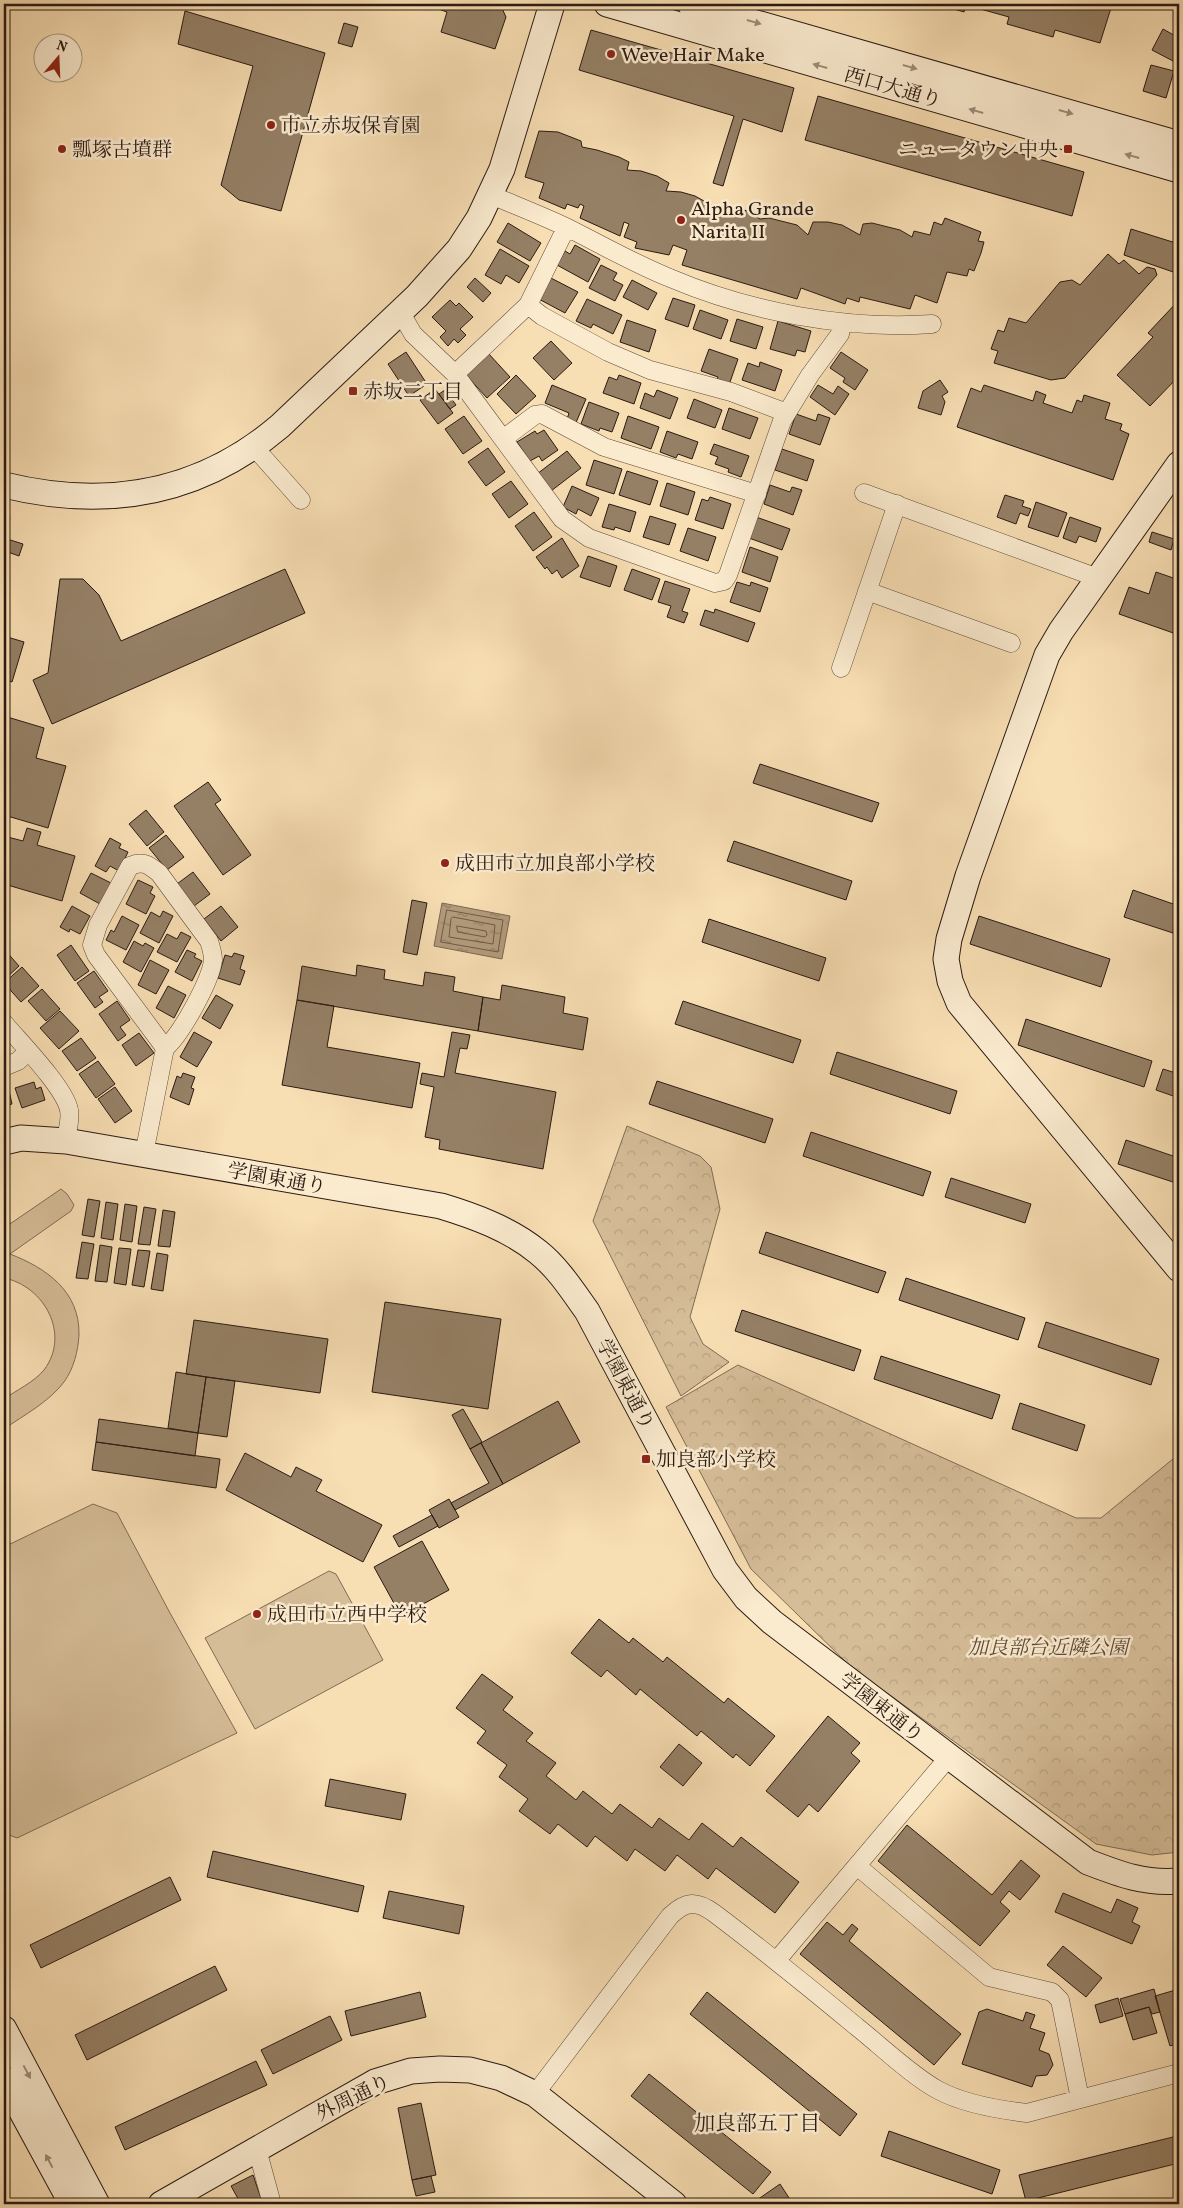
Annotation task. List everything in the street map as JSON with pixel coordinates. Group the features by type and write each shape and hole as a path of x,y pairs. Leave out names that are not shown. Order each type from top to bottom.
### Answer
{"street":[{"path":"4,485 64,495 100,496 153,490 200,476 225,465 254,447 280,426 401,313 459,249 491,195 502,169 552,4"},
{"name":"西口大通り","path":"607,4 1179,170"},
{"name":"西口大通り","path":"690,4 1179,144"},
{"path":"491,195 566,228 646,268 701,290 762,307 842,323 904,326 932,324"},
{"path":"455,374 528,304 566,228"},
{"path":"528,304 542,316 592,343 650,370 731,392 787,413"},
{"path":"401,313 413,334 455,374 562,519 589,538 715,583 724,581 728,575 787,413 810,375 840,334 842,323"},
{"path":"503,439 535,415 542,414 604,447 756,494"},
{"path":"254,447 302,500"},
{"path":"1179,464 1061,631 1044,662 968,876 949,939 946,959 950,981 959,1003 1179,1268"},
{"path":"864,493 1098,578"},
{"path":"841,668 897,504"},
{"path":"867,591 1011,643"},
{"path":"144,1154 166,1048 180,1033 210,974 212,953 209,941 159,873 149,865 137,863 130,866 98,925 92,945 96,955 166,1048"},
{"path":"4,1023 55,1084 68,1104 70,1113 66,1141"},
{"path":"4,1067 18,1061 28,1052"},
{"name":"学園東通り","path":"4,1142 21,1138 66,1141 441,1206 475,1216 538,1251 559,1273 587,1311 725,1570 746,1598 772,1622 948,1758 1088,1862 1120,1875 1157,1883 1179,1881"},
{"path":"776,1960 948,1758"},
{"path":"857,1866 989,1977 1052,1992 1060,2000 1080,2099"},
{"path":"536,2094 670,1916 681,1906 693,1904 703,1906 776,1960 890,2054 937,2090 953,2096 1013,2111 1027,2112 1179,2073"},
{"path":"4,2029 97,2204"},
{"name":"外周通り","path":"161,2204 375,2082 411,2071 440,2069 470,2070 501,2078 536,2094 674,2204"},
{"path":"4,2079 72,2204"},
{"path":"257,2149 272,2204"}],"green space":[{"path":"627,1126 700,1156 711,1167 720,1209 690,1317 703,1344 729,1362 681,1396 593,1221"},
{"path":"61,1189 67,1194 74,1205 71,1211 10,1254 48,1274 67,1294 74,1306 78,1319 79,1335 76,1353 70,1371 58,1389 36,1408 4,1429 4,1399 44,1370 52,1356 55,1342 54,1327 41,1301 31,1291 18,1283 4,1278 4,1228"},
{"name":"加良部台近隣公園","path":"738,1365 1076,1518 1101,1518 1179,1454 1179,1852 1152,1855 1096,1844 851,1667 751,1569 666,1407"},
{"path":"93,1504 117,1513 237,1733 17,1838 4,1833 4,1547"},
{"path":"329,1571 336,1574 383,1660 255,1729 205,1638"}],"water":[{"path":"442,903 510,916 502,959 434,946"}],"building":[{"path":"434,4 500,4 506,17 495,49 441,32 447,12 433,7"},
{"path":"937,4 1098,4 1111,8 1100,43 1055,30 1053,37 1007,24 1009,17 966,5 964,12"},
{"name":"市立赤坂保育園","path":"185,11 325,53 281,211 239,200 221,185 253,66 178,44"},
{"path":"344,23 358,27 352,47 338,43"},
{"path":"1163,29 1179,38 1179,50 1173,61 1152,50"},
{"path":"591,30 794,88 782,132 743,119 723,186 713,183 734,116 579,70"},
{"path":"1151,65 1174,71 1166,98 1143,91"},
{"path":"818,96 1084,172 1072,216 805,140"},
{"name":"Alpha Grande Narita II","path":"539,131 558,132 581,141 582,147 619,157 629,162 627,170 641,171 657,176 669,183 666,191 681,192 695,196 713,206 735,207 747,211 760,219 769,218 797,225 808,235 813,222 828,222 842,225 860,235 863,224 872,223 900,230 912,237 914,231 930,235 934,222 942,225 945,218 981,232 978,241 984,242 974,271 969,269 967,276 947,272 937,303 915,295 910,309 860,297 859,302 847,298 845,304 801,288 797,299 682,265 687,250 673,245 669,255 635,248 637,242 624,237 629,224 624,222 620,236 580,218 584,206 580,204 578,208 567,204 565,209 539,198 544,183 525,177"},
{"path":"508,223 541,243 530,261 497,242"},
{"path":"1131,229 1179,244 1179,274 1124,255"},
{"path":"575,245 600,259 588,282 557,265 565,251 570,254"},
{"path":"500,249 529,266 519,283 506,275 501,284 485,275"},
{"path":"1108,254 1119,264 1124,260 1139,274 1147,267 1155,269 1157,275 1065,378 1051,380 994,363 998,351 991,349 998,330 1004,332 1009,318 1026,323 1060,282 1072,280 1080,285"},
{"path":"601,265 617,273 613,280 623,285 615,301 589,288"},
{"path":"547,276 578,292 565,313 535,297"},
{"path":"475,278 491,293 483,302 467,287"},
{"path":"632,280 657,293 648,310 623,297"},
{"path":"673,298 695,305 688,327 665,319"},
{"path":"587,299 622,315 613,334 593,324 591,328 576,321"},
{"path":"450,300 456,306 459,303 473,317 460,329 466,335 458,343 454,339 448,346 440,337 446,331 432,317"},
{"path":"1179,300 1179,376 1150,406 1117,375 1153,337 1148,333"},
{"path":"700,310 728,320 721,339 693,329"},
{"path":"737,319 763,327 756,349 730,341"},
{"path":"627,320 656,330 649,352 620,342"},
{"path":"778,321 811,331 805,352 797,350 795,356 770,349"},
{"path":"551,341 572,363 554,380 533,358"},
{"path":"709,349 738,359 729,385 717,380 718,377 701,371"},
{"path":"406,352 427,384 409,396 388,364"},
{"path":"841,352 868,370 855,390 843,382 845,378 830,368"},
{"path":"488,353 510,377 487,398 465,374"},
{"path":"760,362 782,370 775,391 742,380 748,363 759,367"},
{"path":"516,375 536,396 516,414 497,394"},
{"path":"619,375 641,383 634,404 603,393 609,377 617,380"},
{"path":"940,380 948,392 942,396 945,402 941,415 918,408 923,391"},
{"path":"552,385 586,399 575,425 566,422 569,413 545,403"},
{"path":"818,385 833,394 838,386 849,394 835,415 810,397"},
{"path":"984,385 1033,401 1036,391 1046,395 1043,403 1072,413 1077,400 1082,402 1084,395 1110,403 1105,419 1122,424 1120,430 1129,434 1113,480 957,427 971,388 981,392"},
{"path":"435,389 453,413 438,424 420,400"},
{"path":"445,390 456,405 450,409 439,394"},
{"path":"657,390 678,398 670,419 640,408 645,393 654,397"},
{"path":"694,399 722,410 715,428 687,418"},
{"path":"589,402 619,413 612,432 600,428 599,431 581,424"},
{"path":"729,408 758,418 750,439 722,429"},
{"path":"796,414 816,421 818,414 830,418 820,445 789,434"},
{"path":"464,416 482,441 463,454 445,429"},
{"path":"628,416 659,427 651,449 621,438"},
{"path":"544,430 558,450 542,461 539,456 530,461 517,442 535,431 537,434"},
{"path":"667,431 698,442 692,459 678,454 676,458 660,452"},
{"path":"714,444 749,456 741,477 728,472 729,469 715,464 718,457 710,454"},
{"path":"488,448 505,472 486,486 468,462"},
{"path":"782,449 814,460 807,481 775,470"},
{"path":"567,451 581,468 551,491 537,474"},
{"path":"594,460 622,469 614,494 586,485"},
{"path":"627,471 658,481 650,505 619,495"},
{"path":"511,481 528,504 509,518 492,494"},
{"path":"667,483 695,492 688,515 660,506"},
{"path":"770,485 790,492 792,487 802,490 793,515 764,504"},
{"path":"572,486 599,498 591,516 578,509 576,514 563,507"},
{"path":"1005,495 1024,501 1022,506 1031,509 1028,516 1020,513 1016,524 997,517"},
{"path":"710,497 731,504 723,529 695,520 702,499 708,501"},
{"path":"1036,502 1067,513 1058,537 1028,527"},
{"path":"609,504 636,512 630,532 615,527 614,530 602,527"},
{"path":"534,512 552,537 533,551 515,526"},
{"path":"4,516 10,518 4,538"},
{"path":"650,516 676,524 669,545 643,537"},
{"path":"756,517 790,529 782,550 749,538"},
{"path":"1070,517 1101,528 1096,542 1079,536 1076,543 1063,538"},
{"path":"688,528 716,537 708,561 680,551"},
{"path":"1152,532 1174,539 1171,550 1149,542"},
{"path":"4,538 23,544 19,556 5,551 4,555"},
{"path":"562,538 579,566 562,578 557,570 552,574 547,567 545,569 536,557"},
{"path":"750,547 778,557 770,582 742,572"},
{"path":"588,556 617,566 610,587 580,577"},
{"path":"285,569 305,613 52,724 33,680 48,673 60,579 83,579 99,595 121,641"},
{"path":"632,569 660,579 652,600 624,590"},
{"path":"1156,572 1179,580 1179,635 1119,614 1129,587 1149,594"},
{"path":"665,581 690,589 682,611 688,613 684,623 667,617 671,606 658,602"},
{"path":"737,582 750,586 751,582 768,588 760,612 730,602"},
{"path":"715,609 755,623 748,642 700,625 705,610 714,613"},
{"path":"4,636 24,642 12,682 4,679"},
{"path":"4,716 44,728 36,758 66,766 48,828 4,815"},
{"path":"760,764 879,803 872,822 753,783"},
{"path":"208,782 221,800 215,804 251,855 223,875 174,806"},
{"path":"146,810 164,832 147,846 129,824"},
{"path":"27,828 41,832 37,845 75,856 62,901 4,884 4,836 23,841"},
{"path":"166,835 184,857 167,870 149,848"},
{"path":"110,838 121,844 119,848 128,852 119,871 110,866 106,872 95,866"},
{"path":"734,841 852,881 846,900 727,861"},
{"path":"193,872 210,894 194,906 177,884"},
{"path":"91,873 111,883 100,904 80,893"},
{"path":"138,880 153,887 150,893 155,896 146,914 126,904"},
{"path":"1133,890 1179,906 1179,935 1124,917"},
{"path":"412,900 427,903 417,955 403,952"},
{"path":"72,906 90,916 80,934 70,929 69,932 60,927"},
{"path":"221,906 238,927 221,941 204,919"},
{"path":"163,911 173,916 159,943 140,933 151,912 160,917"},
{"path":"122,916 139,925 126,950 106,940 111,930 114,932"},
{"path":"979,916 1110,959 1101,987 970,944"},
{"path":"709,919 826,958 819,981 702,942"},
{"path":"181,932 191,937 177,962 157,952 167,934 177,939"},
{"path":"134,941 143,946 145,943 154,948 141,972 123,962"},
{"path":"71,945 89,971 75,981 57,955"},
{"path":"4,949 19,966 4,980"},
{"path":"187,950 196,954 194,957 202,961 192,981 175,972"},
{"path":"234,953 244,956 240,969 245,971 240,985 218,978 225,955 232,957"},
{"path":"150,960 169,970 156,994 138,985"},
{"path":"357,965 385,970 384,979 423,986 425,972 455,977 453,991 483,997 478,1031 297,1000 302,966 356,976"},
{"path":"22,967 39,986 21,1002 4,983"},
{"path":"94,971 108,991 99,997 103,1002 95,1008 77,983"},
{"path":"502,985 565,997 563,1013 588,1018 583,1050 478,1031 483,997 500,1000"},
{"path":"168,986 186,995 174,1018 156,1008"},
{"path":"42,989 60,1009 46,1021 28,1001"},
{"path":"216,995 233,1005 220,1029 202,1018"},
{"path":"297,1000 334,1006 327,1047 420,1063 412,1108 282,1085"},
{"path":"117,1001 130,1020 120,1027 126,1035 118,1041 99,1014"},
{"path":"683,1001 801,1040 793,1063 675,1024"},
{"path":"60,1011 79,1031 59,1049 40,1028"},
{"path":"1026,1019 1152,1061 1144,1087 1018,1045"},
{"path":"194,1032 212,1042 197,1067 180,1057"},
{"path":"452,1032 470,1035 467,1049 460,1048 455,1073 556,1092 543,1169 439,1149 440,1140 425,1137 434,1087 420,1084 422,1073 444,1077"},
{"path":"139,1033 154,1053 136,1066 122,1045"},
{"path":"81,1038 96,1058 77,1071 62,1051"},
{"path":"837,1052 957,1091 950,1114 830,1074"},
{"path":"98,1061 115,1084 96,1098 79,1074"},
{"path":"1163,1069 1179,1074 1179,1098 1156,1090"},
{"path":"183,1073 195,1077 191,1088 194,1089 189,1105 170,1097 177,1076 181,1078"},
{"path":"657,1081 773,1119 765,1143 649,1104"},
{"path":"34,1082 36,1089 41,1087 45,1100 22,1108 15,1088"},
{"path":"8,1086 12,1104 4,1106 4,1087"},
{"path":"115,1087 132,1111 115,1123 98,1099"},
{"path":"811,1132 931,1172 923,1196 803,1156"},
{"path":"1126,1140 1179,1158 1179,1184 1118,1164"},
{"path":"951,1178 1031,1204 1025,1223 945,1197"},
{"path":"88,1199 100,1201 94,1237 82,1235"},
{"path":"106,1202 118,1204 113,1240 101,1238"},
{"path":"125,1204 137,1206 132,1242 120,1240"},
{"path":"144,1207 156,1209 150,1245 138,1244"},
{"path":"163,1210 175,1212 170,1247 158,1246"},
{"path":"766,1232 886,1272 878,1293 759,1253"},
{"path":"82,1242 94,1244 88,1279 76,1278"},
{"path":"100,1245 112,1247 107,1282 95,1281"},
{"path":"119,1248 131,1249 126,1285 114,1283"},
{"path":"138,1250 150,1251 144,1287 132,1285"},
{"path":"157,1253 168,1255 163,1291 151,1289"},
{"path":"906,1278 1025,1318 1018,1340 899,1300"},
{"path":"385,1302 501,1319 488,1409 372,1392"},
{"path":"742,1310 861,1350 854,1371 735,1331"},
{"path":"194,1320 328,1339 320,1393 186,1374"},
{"path":"1046,1322 1159,1359 1151,1385 1038,1347"},
{"path":"881,1356 1000,1395 992,1419 874,1379"},
{"path":"176,1372 206,1377 198,1433 168,1428"},
{"path":"206,1377 235,1381 227,1437 198,1433"},
{"path":"558,1401 580,1442 503,1484 481,1443"},
{"path":"1020,1403 1085,1425 1077,1451 1012,1429"},
{"path":"463,1409 482,1442 470,1449 452,1415"},
{"path":"99,1419 198,1433 195,1456 96,1442"},
{"path":"96,1442 220,1459 216,1488 92,1470"},
{"path":"481,1443 503,1484 455,1510 451,1503 489,1483 470,1449"},
{"path":"245,1453 291,1477 296,1467 322,1480 316,1491 382,1525 363,1562 226,1490"},
{"path":"449,1499 459,1517 439,1528 429,1510"},
{"path":"432,1515 438,1526 399,1547 393,1536"},
{"path":"422,1541 449,1590 401,1616 374,1567"},
{"path":"599,1619 629,1643 633,1638 663,1662 667,1657 724,1703 728,1698 775,1736 750,1766 736,1754 733,1758 701,1731 697,1736 640,1689 636,1695 607,1670 601,1677 571,1653"},
{"path":"482,1674 513,1697 503,1710 533,1733 526,1741 556,1763 546,1776 576,1800 583,1791 612,1814 620,1804 652,1828 659,1818 689,1840 702,1823 733,1847 741,1837 799,1882 775,1913 716,1868 708,1879 677,1855 665,1871 635,1849 627,1861 595,1836 587,1847 558,1824 550,1834 519,1811 528,1799 499,1777 507,1765 477,1743 486,1731 456,1708"},
{"path":"828,1716 860,1743 851,1753 860,1761 818,1812 809,1804 798,1817 766,1791"},
{"path":"679,1744 702,1763 683,1786 660,1767"},
{"path":"330,1779 406,1794 401,1820 325,1806"},
{"path":"907,1825 992,1895 1021,1860 1040,1876 1020,1900 1009,1891 1000,1902 1010,1911 980,1946 878,1861"},
{"path":"213,1851 364,1886 358,1912 207,1877"},
{"path":"170,1877 181,1900 41,1968 30,1945"},
{"path":"389,1891 464,1906 459,1934 383,1918"},
{"path":"1063,1893 1111,1913 1117,1899 1138,1908 1132,1922 1140,1926 1132,1944 1055,1912"},
{"path":"827,1922 843,1935 852,1924 858,1929 849,1941 961,2034 934,2065 800,1954"},
{"path":"1063,1946 1102,1978 1086,1997 1047,1965"},
{"path":"215,1966 227,1990 87,2060 75,2035"},
{"path":"1154,1989 1160,2012 1152,2014 1149,2007 1125,2014 1120,1999"},
{"path":"1179,1989 1179,2043 1170,2046 1155,1996"},
{"path":"420,1992 426,2017 351,2036 345,2011"},
{"path":"707,1992 857,2114 840,2136 690,2014"},
{"path":"1118,1998 1123,2016 1100,2023 1095,2005"},
{"path":"1149,2007 1157,2033 1133,2040 1125,2014"},
{"path":"987,2009 1023,2021 1026,2012 1035,2015 1030,2028 1045,2033 1039,2050 1049,2054 1053,2065 1047,2075 1036,2076 1032,2087 962,2064 979,2012"},
{"path":"330,2016 342,2040 273,2074 261,2050"},
{"path":"256,2061 267,2085 125,2150 115,2127"},
{"path":"649,2074 771,2172 753,2194 631,2096"},
{"path":"421,2103 436,2175 412,2180 398,2108"},
{"path":"889,2131 1000,2170 992,2194 881,2156"},
{"path":"1173,2137 1179,2163 1026,2201 1019,2175"},
{"path":"253,2175 263,2204 241,2204 231,2186"},
{"path":"431,2176 435,2192 416,2196 412,2180"},
{"path":"780,2184 793,2204 760,2204 757,2200"},
{"path":"434,2199 435,2204 390,2204"}],"place":[{"name":"Weve Hair Make","path":"611,54"},
{"name":"市立赤坂保育園","path":"271,125"},
{"name":"瓢塚古墳群","path":"62,149"},
{"name":"ニュータウン中央","path":"1068,149"},
{"name":"Alpha Grande Narita II","path":"681,220"},
{"name":"赤坂二丁目","path":"353,391"},
{"name":"成田市立加良部小学校","path":"445,863"},
{"name":"加良部小学校","path":"646,1459"},
{"name":"成田市立西中学校","path":"257,1614"}],"district":[{"name":"加良部五丁目","path":"757,2123"}]}
